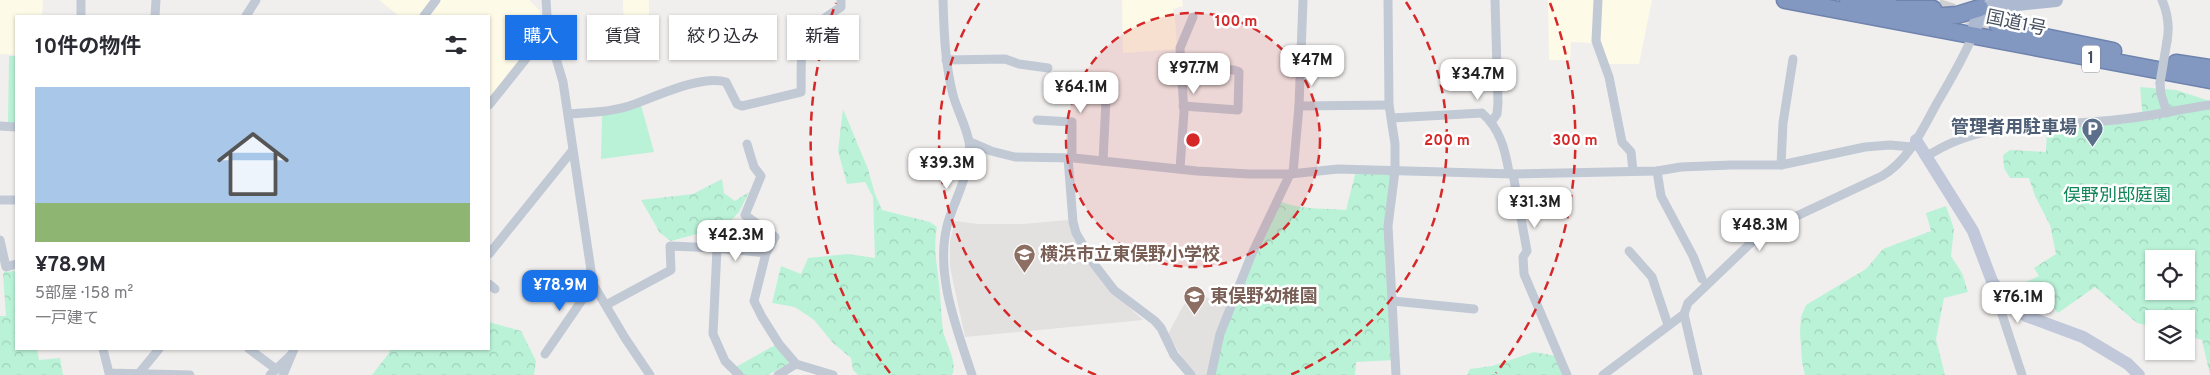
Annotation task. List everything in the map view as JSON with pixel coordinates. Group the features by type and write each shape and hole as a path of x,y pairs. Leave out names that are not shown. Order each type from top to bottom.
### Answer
{"highway":[{"name":"国道1号","path":"1785,0 2210,80"},
{"path":"1848,0 1906,9 1979,4"},
{"name":"1","path":"1824,7 1918,18 1957,15 1979,4"},
{"name":"国道1号","path":"1998,25 2090,47 2210,68"}],"main road":[{"path":"1973,35 1979,4 2056,0"}],"street":[{"path":"81,0 81,15"},
{"path":"155,15 156,0"},
{"path":"247,15 256,0"},
{"path":"425,15 436,0"},
{"path":"546,0 547,15"},
{"path":"568,114 596,112 627,106 673,89 704,82 726,82 737,104 742,106 801,92 802,54 810,31 841,7 841,0"},
{"path":"943,0 946,60 954,98 970,142 967,164 947,226 944,253 946,284 972,375"},
{"path":"1211,375 1220,334 1251,256 1292,173 1299,106 1303,0"},
{"path":"1388,0 1389,105 1395,144 1396,171 1388,226 1396,375"},
{"path":"1492,121 1497,114 1498,103 1495,0"},
{"path":"1598,0 1596,40 1609,77 1622,142 1631,152 1633,171"},
{"path":"2162,0 2167,12 2169,26 2160,94 2167,112"},
{"path":"1180,169 1184,133 1180,68 1181,43 1193,17"},
{"path":"1698,375 1684,314 1688,303 1757,237 1882,176 1895,167 1914,144 1964,56 1973,35"},
{"path":"946,60 1005,59 1019,64 1048,68"},
{"path":"1781,165 1783,122 1793,59"},
{"path":"490,105 525,60"},
{"path":"557,60 563,82 593,284 625,338 650,375"},
{"path":"1180,68 1234,70 1239,72 1238,110 1183,106"},
{"path":"1103,161 1107,79"},
{"path":"1299,106 1389,105"},
{"path":"1926,157 1949,143 2015,126 2121,120 2210,105"},
{"path":"1392,118 1482,113 1492,121 1505,152 1511,173 1527,251 1523,257 1524,274 1567,375"},
{"path":"1037,120 1072,122 1070,158 1073,222 1076,232 1094,264 1114,290 1155,321 1161,328 1174,355 1192,375"},
{"path":"0,126 15,127"},
{"path":"970,142 1005,155 1070,158 1249,174 1292,173 1338,168 1511,173 1656,171 1680,167 1781,165 1865,147 1914,144 1926,157 1973,231 1992,281 2022,375"},
{"path":"747,144 754,167 761,176 745,215 775,237 766,252 754,302 795,368"},
{"path":"490,253 572,151"},
{"path":"1656,171 1661,196 1693,256 1702,279"},
{"path":"0,200 15,200"},
{"path":"0,240 6,267 15,264"},
{"path":"606,305 671,270 670,246 766,252"},
{"path":"717,248 713,334 725,361 739,375"},
{"path":"1629,251 1652,277 1668,325"},
{"path":"1992,281 2008,303 2026,316 2083,337 2128,364 2139,375"},
{"path":"545,354 593,284"},
{"path":"1393,301 1474,309"},
{"path":"1603,375 1684,314"},
{"path":"103,350 109,372 190,375"},
{"path":"138,373 158,350"},
{"path":"250,350 277,373 293,352"},
{"path":"778,375 795,368 833,375"}],"shaded area":[{"path":"0,0 43,0 42,15 15,15 15,55 0,54"},
{"path":"379,0 432,0 420,15 398,15"},
{"path":"439,0 529,0 540,11 540,15 505,15 505,60 519,60 490,97 490,15 428,15"},
{"path":"623,0 649,0 649,15 624,15"},
{"path":"1122,0 1182,0 1183,6 1173,9 1177,49 1123,53"},
{"path":"1548,0 1595,0 1593,43 1571,42 1570,60 1549,60"},
{"path":"1600,0 1652,0 1639,64 1608,64 1598,38"},
{"name":"横浜市立東俣野小学校","path":"1068,220 1074,236 1104,284 1143,320 965,337 950,267 950,241 955,221 978,224 1023,224"},
{"path":"1197,293 1227,307 1215,336 1208,375 1196,375 1189,369 1168,334 1183,306"}],"green space":[{"path":"9,56 15,56 15,124 8,123"},
{"name":"俣野別邸庭園","path":"2140,87 2176,90 2210,101 2210,375 2202,340 2195,338 2195,310 2145,310 2145,325 2137,323 2095,287 2058,313 2039,291 2015,301 2006,291 2039,276 2034,268 2056,254 2050,225 2035,196 2029,178 2010,178 2004,168 2003,155 2010,150 2046,152 2047,125 2119,124 2143,119"},
{"path":"641,105 654,152 601,159 602,115"},
{"path":"843,109 868,169 882,210 930,222 937,227 935,250 942,325 954,364 952,375 858,375 853,370 851,358 833,343 814,320 795,307 772,303 781,266 801,274 808,258 848,254 875,258 873,197 865,182 847,184 838,151"},
{"path":"1356,171 1395,171 1389,214 1395,360 1356,362 1355,375 1211,375 1217,344 1280,201 1304,207 1346,210"},
{"path":"722,179 724,193 735,201 749,192 739,212 726,226 671,241 660,233 641,200 693,194"},
{"path":"1946,206 1954,229 1951,256 1962,273 1968,292 1944,298 1936,339 1945,375 1805,375 1800,332 1801,317 1806,305 1866,269 1883,249 1931,231 1926,213"},
{"path":"15,271 15,350 37,350 39,360 60,358 63,375 0,375 0,316 6,316 4,272"},
{"path":"490,322 521,331 536,361 534,375 372,375 390,350 490,350"},
{"path":"777,344 788,359 788,364 768,375 743,375 734,368"},
{"path":"1534,352 1556,356 1562,375 1467,375 1470,369 1492,366"}],"tunnel":[{"path":"1915,0 1998,25"}],"place":[{"name":"管理者用駐車場","path":"2093,147"},
{"name":"横浜市立東俣野小学校","path":"1024,274"},
{"name":"東俣野幼稚園","path":"1194,316"}]}
